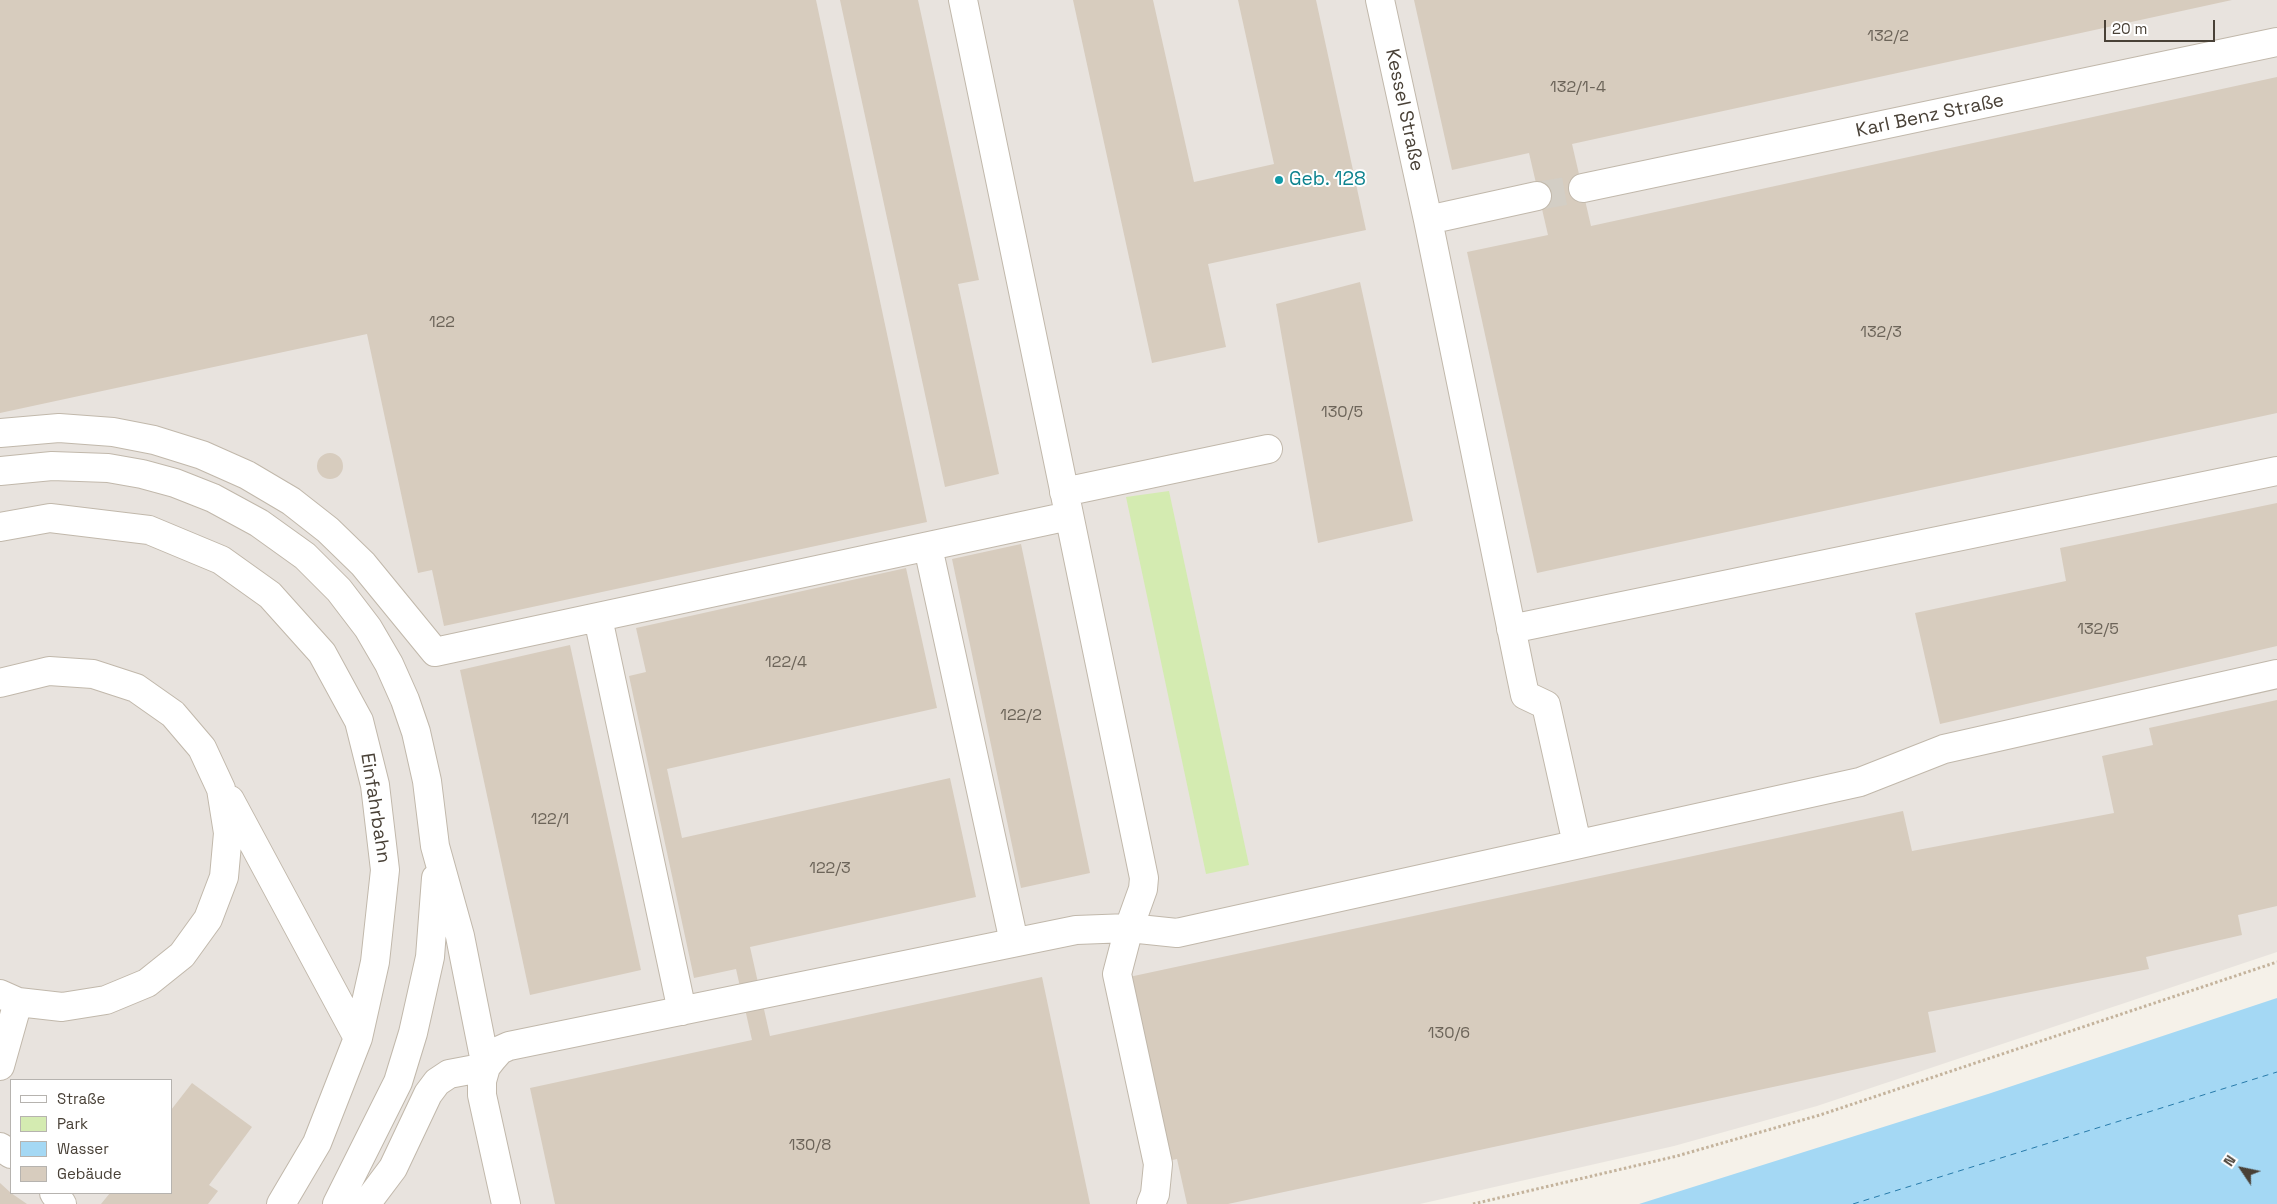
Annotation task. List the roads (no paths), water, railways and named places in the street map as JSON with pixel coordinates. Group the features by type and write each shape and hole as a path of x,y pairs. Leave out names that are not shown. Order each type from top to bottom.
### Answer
{"street":[{"path":"963,0 1144,878 1143,889 1129,928 1117,974 1158,1164 1155,1194 1151,1204"},
{"name":"Kessel Straße","path":"1380,0 1428,220 1525,695 1546,705 1577,844"},
{"name":"Karl Benz Straße","path":"1583,188 2277,42"},
{"path":"1428,220 1537,196"},
{"path":"0,433 59,428 113,432 154,440 202,455 247,475 291,501 364,564 435,652 928,547 1066,504 1268,449"},
{"path":"0,471 52,466 108,468 167,480 213,498 259,523 305,556 339,590 362,620 389,664 405,700 416,732 427,780 435,846 436,885 430,957 413,1033 398,1082 337,1204"},
{"path":"1511,629 2277,471"},
{"name":"Einfahrbahn","path":"0,527 50,518 149,530 221,560 270,595 322,653 359,721 375,785 385,870 374,962 358,1038 317,1143 282,1204"},
{"path":"928,547 1014,942"},
{"path":"598,618 682,1011"},
{"path":"0,683 49,671 93,674 136,688 173,714 202,748 358,1038"},
{"path":"506,1204 482,1095 482,1081 486,1067 500,1050 509,1046 1076,930 1129,928 1177,932 1860,782 1944,749 2277,674"},
{"path":"0,1066 9,998 62,1007 106,1000 147,983 182,955 208,919 224,877 228,833 221,789 202,748"},
{"path":"435,846 460,936 486,1067"},
{"path":"366,1204 393,1168 428,1094 437,1082 450,1074 486,1067"}],"water":[{"path":"2277,998 2277,1204 1639,1204 1988,1094"}],"tunnel":[{"path":"1537,196 1583,188"}],"place":[{"name":"Geb. 128","path":"1279,180"}]}
